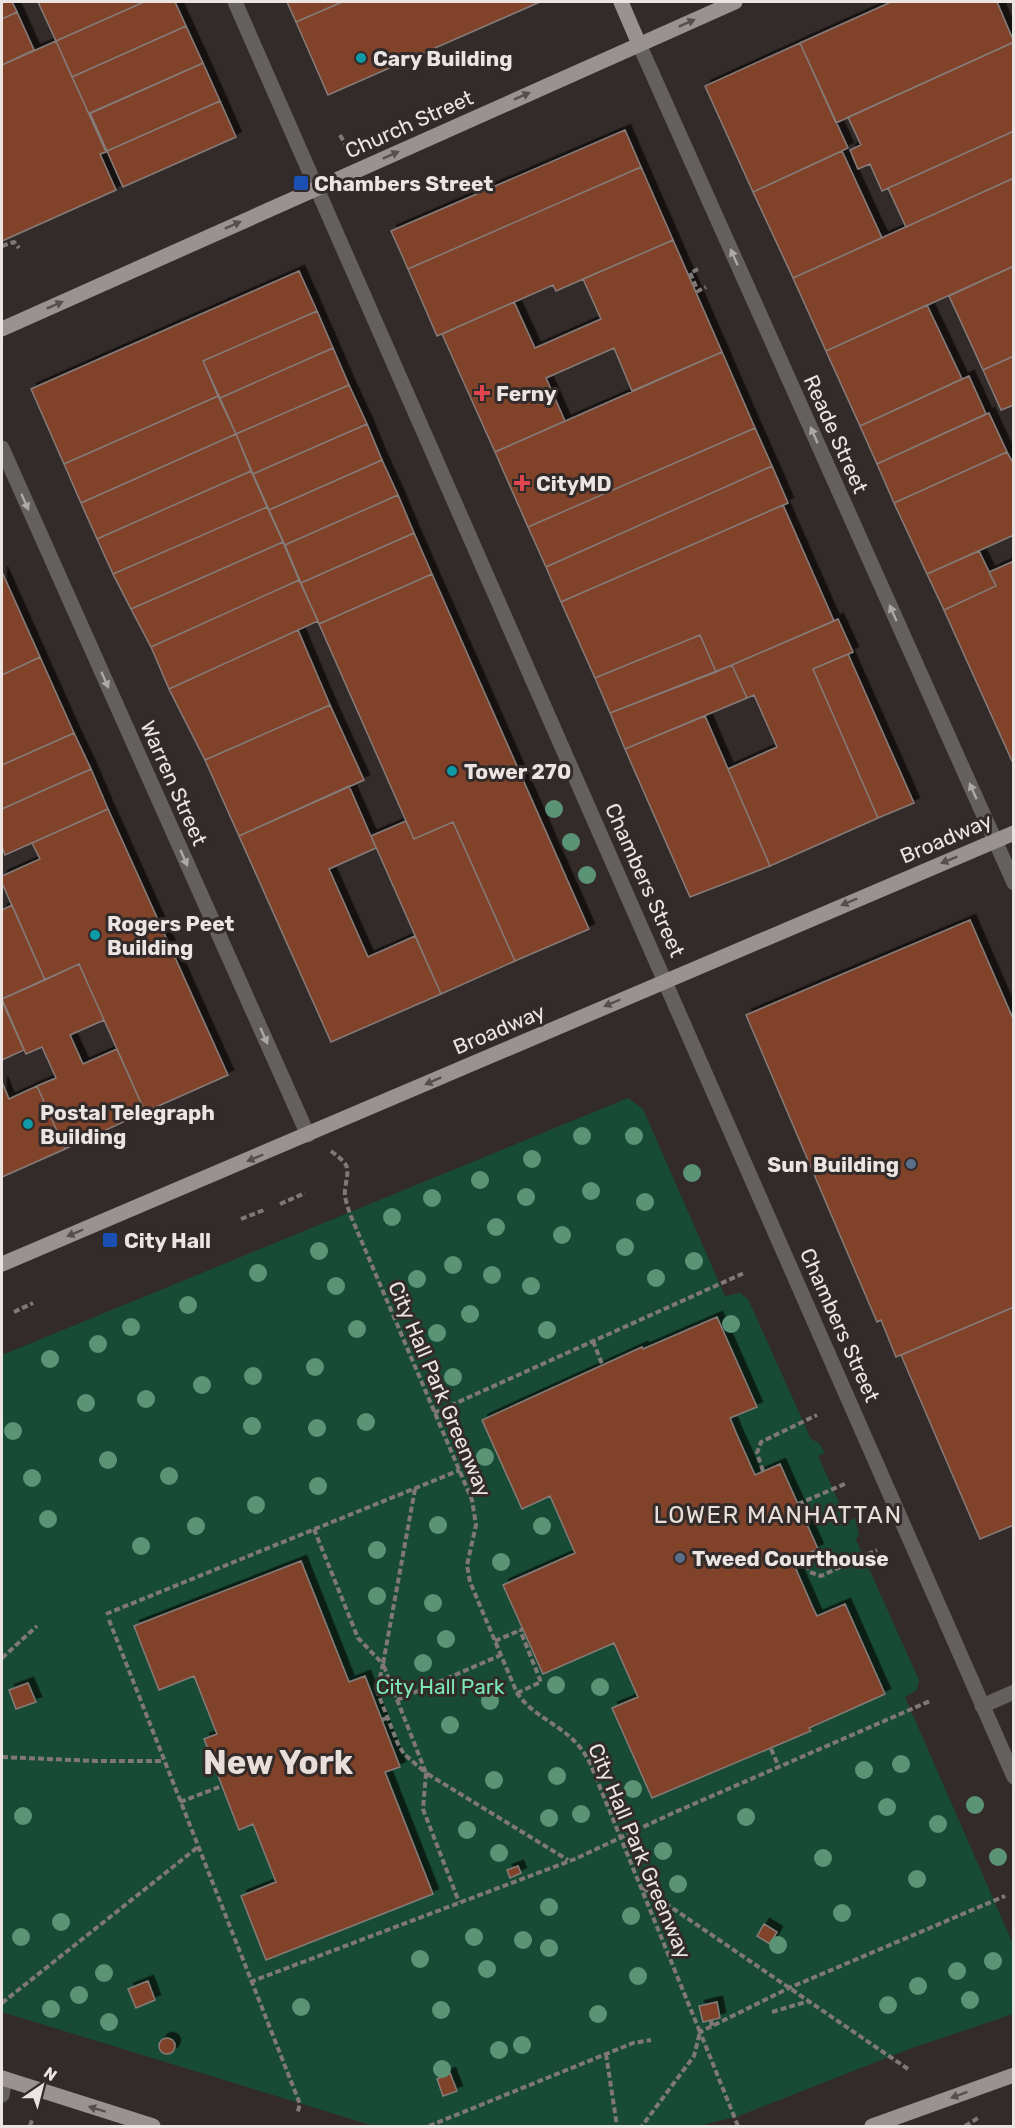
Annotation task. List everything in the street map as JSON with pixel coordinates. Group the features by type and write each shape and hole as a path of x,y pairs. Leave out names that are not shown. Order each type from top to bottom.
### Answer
{"main road":[{"name":"Reade Street","path":"621,2 639,44"},
{"name":"Church Street","path":"2,330 735,2"},
{"name":"Broadway","path":"2,1264 1014,833"},
{"path":"872,2127 1014,2075"},
{"path":"3,2078 153,2127"}],"street":[{"name":"Chambers Street","path":"235,2 1014,1777"},
{"name":"Reade Street","path":"639,44 1014,883"},
{"name":"Warren Street","path":"2,448 308,1135"},
{"path":"982,1706 1014,1692"},
{"path":"2,2095 3,2078"}],"path":[{"path":"340,135 347,147"},
{"path":"2,246 14,242 19,248"},
{"path":"698,269 690,273 691,278 698,291 706,287"},
{"name":"City Hall Park Greenway","path":"346,1162 349,1177 346,1198 472,1500 476,1525 467,1574 517,1693 526,1704 573,1737 582,1748 643,1888 738,2126"},
{"path":"280,1204 304,1193"},
{"path":"241,1219 264,1210"},
{"path":"434,1413 744,1273"},
{"path":"14,1312 33,1304"},
{"path":"593,1341 602,1364"},
{"path":"764,1471 757,1453 761,1442 817,1415"},
{"path":"106,1614 459,1470"},
{"path":"798,1504 847,1483"},
{"path":"415,1489 377,1691 401,1750 426,1773 569,1861"},
{"path":"314,1529 358,1638 383,1664 426,1773 423,1809 459,1902"},
{"path":"802,1556 810,1572 821,1576 877,1550"},
{"path":"109,1620 300,2104 297,2114"},
{"path":"2,1658 37,1626"},
{"path":"495,1641 521,1630 541,1682 517,1693"},
{"path":"397,1700 501,1655"},
{"path":"250,1982 569,1861 930,1701"},
{"path":"381,1720 388,1717"},
{"path":"771,1749 779,1767"},
{"path":"2,1757 164,1761"},
{"path":"180,1802 222,1786"},
{"path":"2,2003 198,1847"},
{"path":"643,1888 908,2069"},
{"path":"642,2127 690,2064 697,2048 700,2032 789,1988 1005,1896"},
{"path":"772,2012 809,2001"},
{"path":"711,2020 712,2026"},
{"path":"429,2127 606,2054 651,2040"},
{"path":"606,2054 617,2127"},
{"path":"965,2127 975,2119"},
{"path":"30,2127 32,2120"}],"green space":[{"name":"City Hall Park","path":"628,1098 643,1109 725,1296 740,1293 748,1299 811,1439 819,1443 825,1453 818,1456 848,1522 855,1518 859,1534 856,1540 919,1680 917,1690 905,1697 1013,1944 1013,2014 912,2048 736,2117 697,2126 374,2126 2,2012 2,1355"}],"building":[{"path":"2,2 12,2 17,12 2,19"},
{"path":"38,2 144,2 56,41"},
{"path":"144,2 175,2 186,26 72,77 56,41"},
{"path":"287,2 342,2 296,22"},
{"name":"Cary Building","path":"342,2 540,2 328,95 296,22"},
{"path":"891,2 997,2 1014,42 836,123 800,43"},
{"path":"17,12 34,50 2,65 2,19"},
{"path":"186,26 203,63 89,114 72,77"},
{"path":"56,41 106,152 100,154 116,190 2,241 2,65"},
{"path":"1014,42 1014,131 882,191 870,164 858,169 850,150 861,145 848,117"},
{"path":"800,43 848,148 753,192 705,86"},
{"path":"203,63 220,101 107,151 90,113"},
{"path":"220,101 236,137 123,187 107,151"},
{"path":"625,130 641,167 408,269 391,231"},
{"path":"1014,131 1014,178 906,227 888,188"},
{"path":"842,151 882,238 793,278 753,192"},
{"path":"641,167 673,240 556,291 553,285 437,336 408,269"},
{"path":"1014,178 1014,266 826,351 793,278"},
{"path":"673,240 722,352 632,391 614,348 546,378 565,421 495,452 442,334 514,302 535,348 601,319 583,279"},
{"path":"1014,266 1014,356 983,370 949,296"},
{"path":"299,271 317,311 203,361 218,396 64,464 31,389"},
{"path":"927,305 962,379 860,426 826,351"},
{"path":"317,311 333,348 220,398 203,361"},
{"path":"333,348 349,385 236,434 220,398"},
{"path":"722,352 755,428 528,527 495,452"},
{"path":"1014,356 1014,405 1001,410 983,370"},
{"path":"969,376 986,414 877,464 860,426"},
{"path":"349,385 367,424 253,474 236,434"},
{"path":"218,396 236,434 81,503 64,464"},
{"path":"989,413 1007,452 894,503 877,464"},
{"path":"367,424 382,460 269,510 253,474"},
{"path":"755,428 772,466 546,567 528,527"},
{"path":"236,434 251,471 97,539 81,503"},
{"path":"1007,452 1014,465 1014,535 927,574 894,503"},
{"path":"382,460 398,495 285,545 269,510"},
{"path":"772,466 788,503 561,602 546,567"},
{"path":"251,471 267,507 113,574 97,539"},
{"path":"398,495 414,533 301,583 285,545"},
{"path":"783,505 834,621 716,672 700,635 595,678 561,602"},
{"path":"267,507 283,542 131,609 113,574"},
{"path":"414,533 432,574 319,624 301,583"},
{"path":"283,542 299,580 151,647 131,609"},
{"path":"979,551 996,586 944,610 927,574"},
{"path":"1014,561 1014,761 1012,761 944,610 996,586 989,572"},
{"path":"2,572 40,657 2,675"},
{"name":"Tower 270","path":"432,574 589,929 515,961 453,822 414,839 319,624"},
{"path":"299,580 318,621 169,689 151,647"},
{"path":"838,619 853,652 813,669 878,818 770,866 728,769 777,747 754,695 747,698 732,665"},
{"path":"298,630 330,705 205,760 169,689"},
{"path":"700,635 716,672 610,713 595,678"},
{"path":"848,654 914,803 878,818 813,669"},
{"path":"40,657 74,733 2,765 2,675"},
{"path":"732,665 747,698 625,749 610,713"},
{"path":"330,705 364,780 239,836 205,760"},
{"path":"705,716 770,866 690,897 625,749"},
{"path":"74,733 91,769 2,809 2,765"},
{"path":"91,769 108,809 5,855 2,847 2,809"},
{"path":"349,786 376,848 329,869 368,957 415,936 441,994 331,1042 239,836"},
{"name":"Rogers Peet Building","path":"108,809 228,1075 145,1112 79,964 45,980 2,883 2,876 40,859 32,843"},
{"path":"406,821 414,839 453,822 515,961 441,994 371,836"},
{"path":"12,905 45,980 2,999 2,910"},
{"name":"Sun Building","path":"970,920 1014,1021 1014,1307 896,1357 881,1320 877,1322 746,1015"},
{"path":"79,964 104,1020 70,1035 83,1064 117,1049 145,1112 65,1149 37,1086 56,1078 42,1047 26,1054 2,999"},
{"name":"Postal Telegraph Building","path":"2,1001 24,1050 2,1060"},
{"name":"Postal Telegraph Building","path":"2,1082 9,1099 37,1086 65,1149 2,1177"},
{"path":"1014,1307 1014,1525 980,1539 901,1355"},
{"name":"Tweed Courthouse","path":"717,1317 757,1407 730,1418 737,1435 755,1475 780,1464 818,1549 792,1560 813,1608 817,1616 845,1604 885,1694 809,1728 811,1731 652,1798 612,1708 638,1697 614,1643 543,1674 503,1585 575,1553 550,1496 522,1509 482,1420 642,1347 643,1349"},
{"path":"301,1561 349,1682 365,1676 400,1767 385,1772 433,1894 266,1960 241,1896 276,1882 253,1824 239,1830 204,1739 217,1734 194,1676 159,1690 134,1626"},
{"path":"28,1683 36,1702 16,1709 9,1690"},
{"path":"518,1866 521,1873 510,1878 507,1870"},
{"path":"764,1924 777,1932 770,1944 757,1936"},
{"path":"148,1981 155,2000 136,2008 128,1989"},
{"path":"717,2002 720,2018 703,2022 699,2006"},
{"path":"164,2038 170,2038 175,2046 173,2052 164,2054 159,2049 159,2043"},
{"path":"450,2073 457,2091 443,2096 437,2079"}],"place":[{"name":"Cary Building","path":"361,58"},
{"name":"Chambers Street","path":"301,183"},
{"name":"Ferny","path":"482,393"},
{"name":"CityMD","path":"522,483"},
{"name":"Tower 270","path":"452,771"},
{"name":"Rogers Peet Building","path":"95,935"},
{"name":"Postal Telegraph Building","path":"28,1124"},
{"name":"Sun Building","path":"911,1164"},
{"name":"City Hall","path":"110,1240"},
{"name":"Tweed Courthouse","path":"680,1558"}],"district":[{"name":"LOWER MANHATTAN","path":"778,1515"},
{"name":"New York","path":"278,1762"}]}
